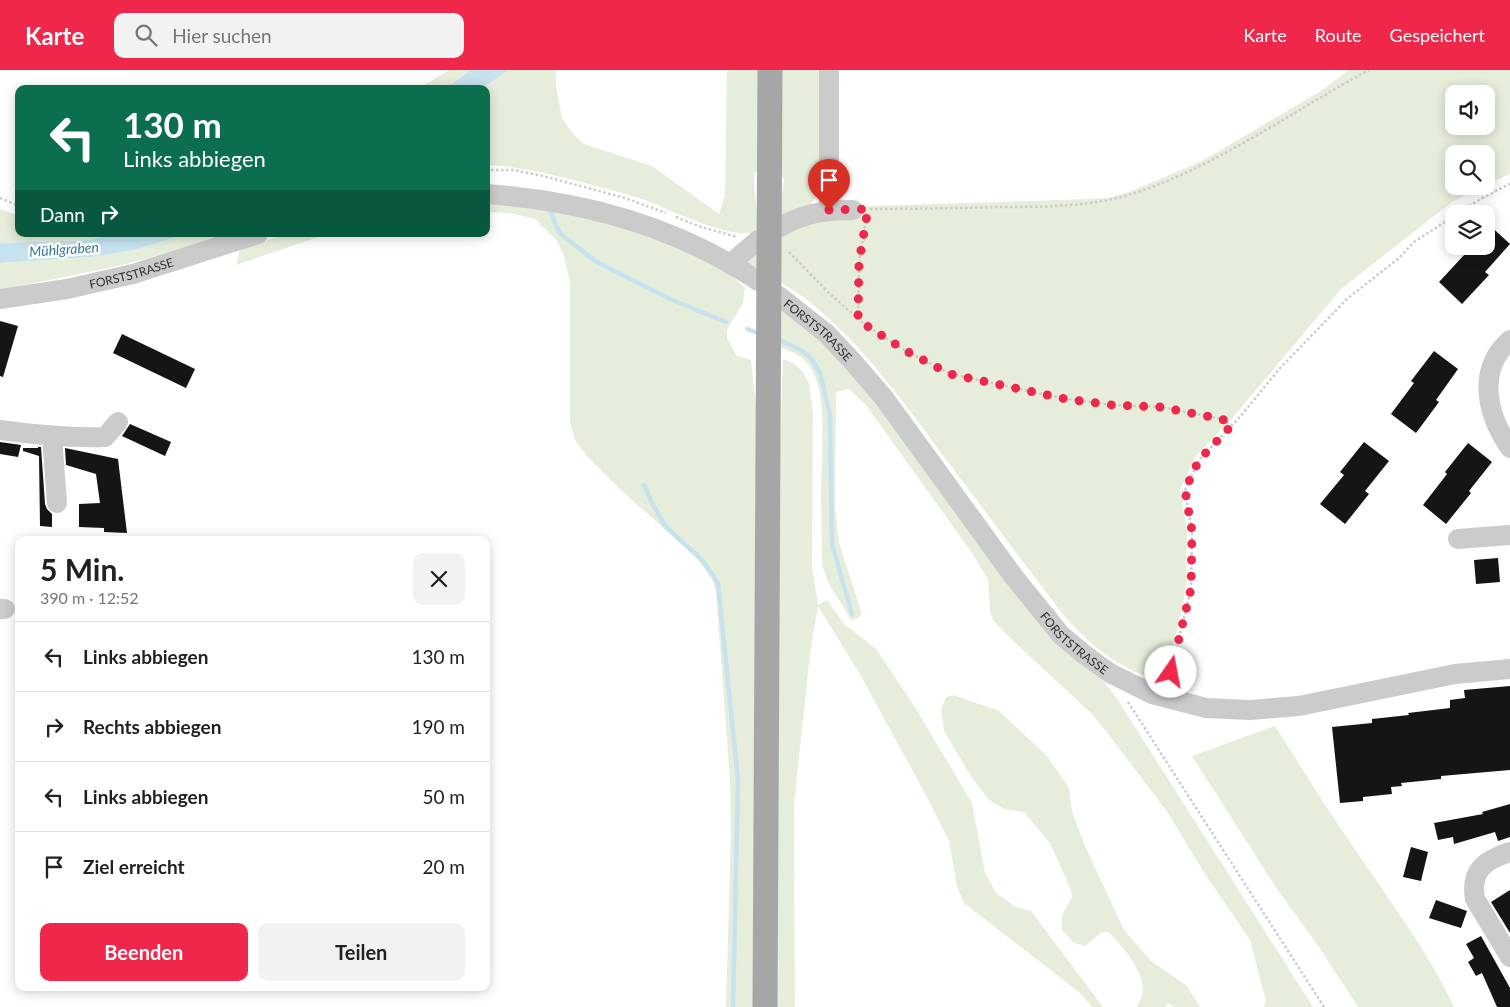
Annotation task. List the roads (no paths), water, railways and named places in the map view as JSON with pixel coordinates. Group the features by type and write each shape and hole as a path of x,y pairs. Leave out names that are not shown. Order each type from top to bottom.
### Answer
{"main road":[{"path":"765,1007 770,70"}],"street":[{"path":"829,70 829,210"},
{"path":"490,194 558,201 607,212 674,234 703,248 758,281"},
{"path":"780,227 808,214 829,210 860,210"},
{"name":"FORSTSTRASSE","path":"0,299 67,289 133,274 249,237"},
{"path":"730,264 758,240"},
{"name":"FORSTSTRASSE","path":"779,296 826,334 866,377 884,398 1014,577 1062,635 1110,673 1152,694 1206,708 1250,710 1299,706 1455,674 1510,669"},
{"path":"1510,340 1497,356 1488,384 1490,408 1500,434 1510,448"},
{"path":"0,430 79,438 105,437 118,422"},
{"path":"52,436 57,503"},
{"path":"1458,539 1510,535"},
{"path":"1510,852 1494,857 1482,865 1474,890 1475,899 1510,958"}],"water":[{"path":"471,70 508,70 487,85 450,85"},
{"name":"Mühlgraben","path":"102,237 176,237 134,250 91,257 0,263 0,243 88,240"}],"waterway":[{"path":"551,213 561,234 595,261 670,299 726,322"},
{"path":"747,329 758,333"},
{"path":"779,340 799,349 811,358 820,373 830,415 832,544 852,614"},
{"path":"644,485 666,527 703,561 718,583 738,780 733,1007"}]}
